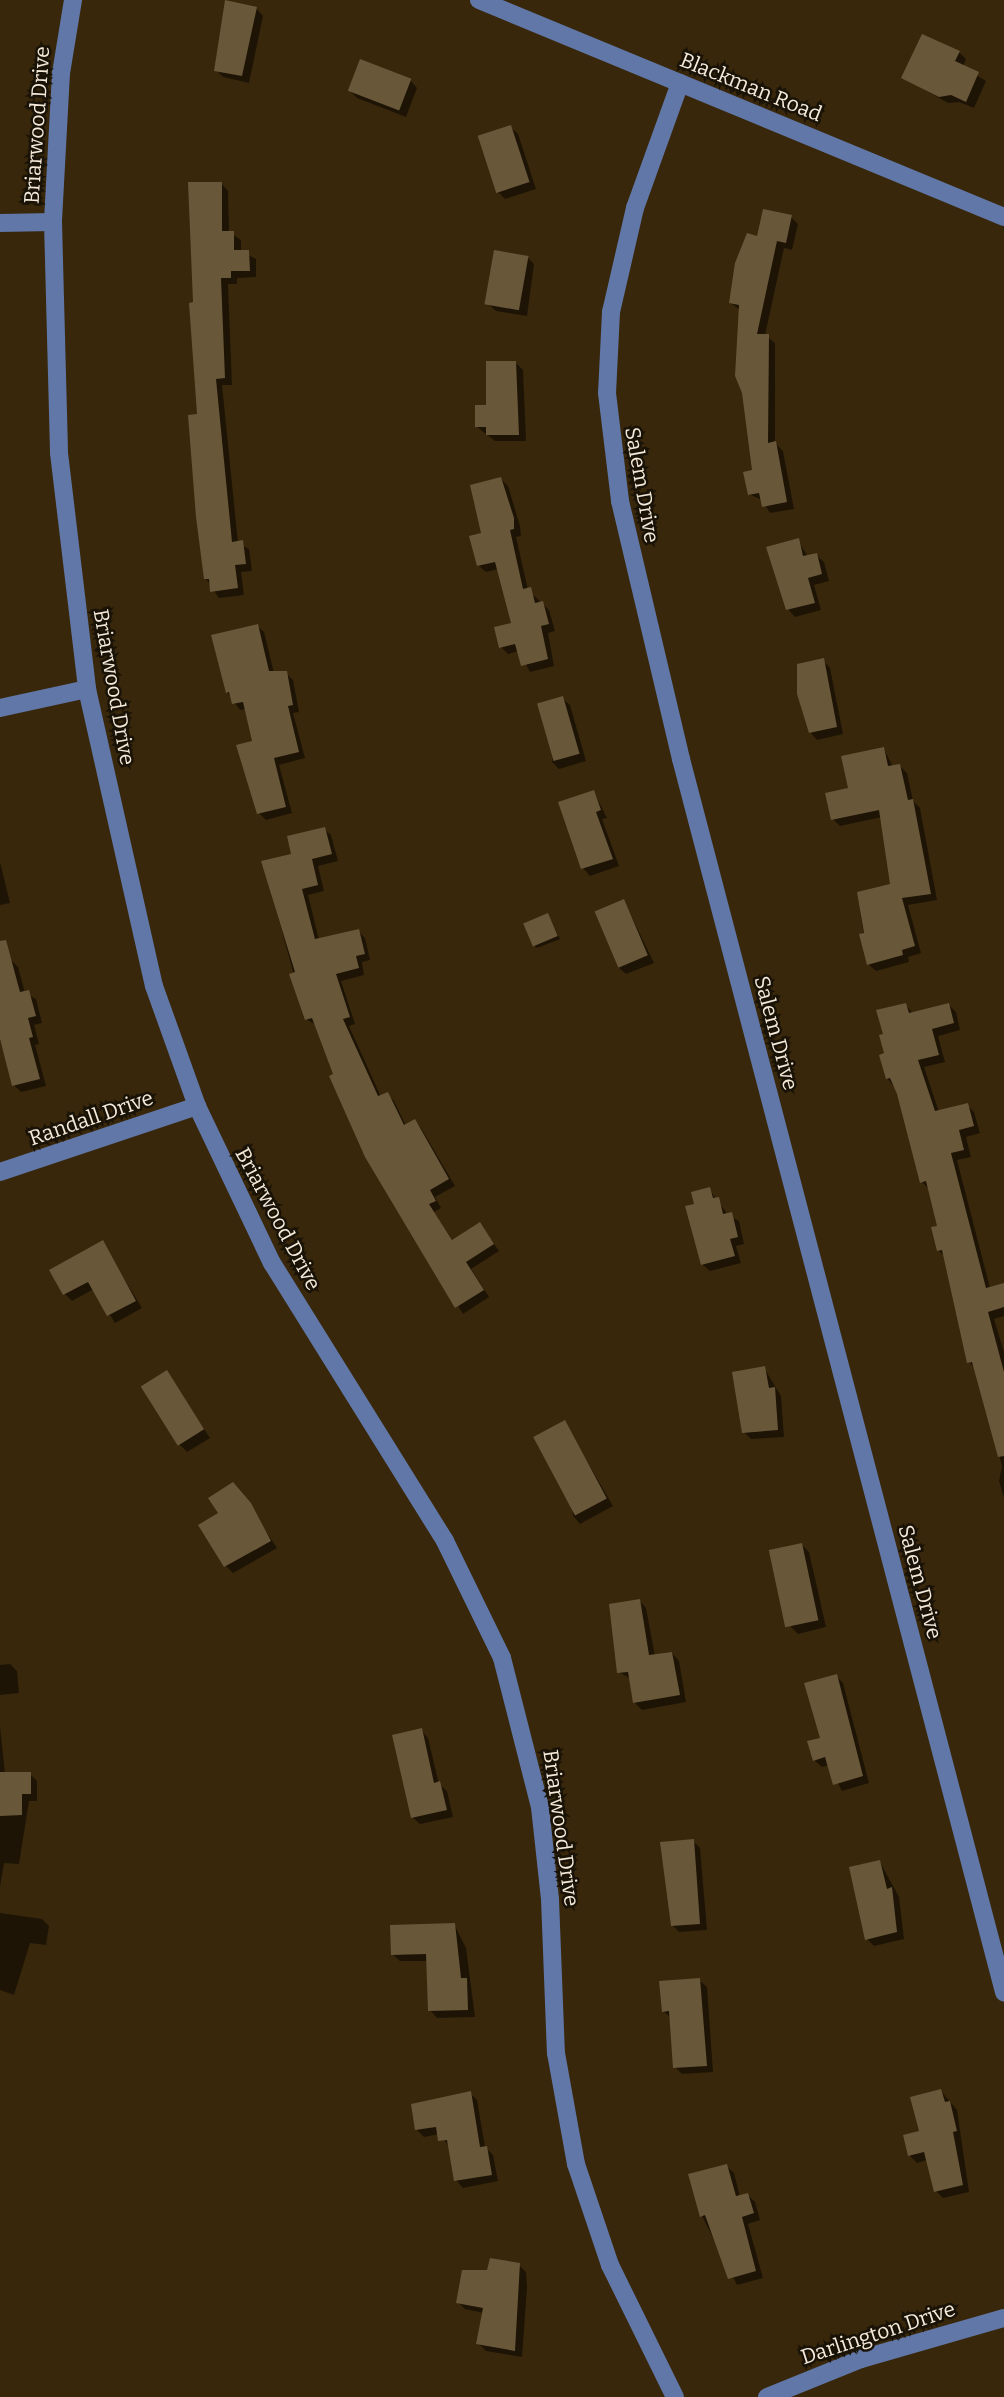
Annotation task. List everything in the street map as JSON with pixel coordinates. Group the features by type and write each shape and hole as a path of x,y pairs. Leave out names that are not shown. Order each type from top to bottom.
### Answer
{"street":[{"name":"Briarwood Drive","path":"73,0 61,73 53,222 60,465 88,689 154,986 197,1106 272,1263 444,1541 502,1658 540,1807 549,1889 556,2053 576,2164 610,2265 675,2397"},
{"name":"Blackman Road","path":"479,0 1004,218"},
{"name":"Salem Drive","path":"680,83 639,196 611,312 607,393 617,487 681,759 1004,1992"},
{"path":"0,223 53,222"},
{"path":"0,708 88,689"},
{"name":"Randall Drive","path":"0,1172 197,1106"},
{"name":"Darlington Drive","path":"767,2397 873,2355 1004,2318"}],"building":[{"path":"225,0 257,7 242,76 214,71"},
{"path":"922,34 960,51 955,61 979,72 966,102 951,95 939,97 901,78"},
{"path":"360,59 411,79 399,110 348,91"},
{"path":"511,125 530,182 496,193 478,136"},
{"path":"188,182 222,182 222,231 234,231 234,250 249,250 250,271 231,271 231,278 221,278 225,378 216,379 232,542 243,540 246,564 235,565 238,588 210,592 209,579 204,579 196,517 188,415 197,414 189,303 193,302"},
{"path":"763,209 792,215 786,243 777,241 757,334 769,334 768,443 776,441 787,502 762,507 759,493 748,495 743,472 752,470 742,393 735,376 739,305 729,303 735,263 747,233 757,236"},
{"path":"494,250 528,256 519,310 484,304"},
{"path":"486,361 516,361 519,435 486,435 486,427 475,427 475,405 486,405"},
{"path":"501,477 514,518 514,529 510,530 523,589 531,587 535,603 543,601 549,624 541,626 548,659 521,666 515,644 499,648 494,627 511,623 495,562 477,566 469,536 481,533 470,485"},
{"path":"799,538 803,556 817,553 822,574 808,578 815,603 786,610 766,547"},
{"path":"258,624 269,671 287,671 293,705 288,706 299,752 274,758 286,807 257,814 236,745 252,741 243,702 232,704 229,692 226,693 211,635"},
{"path":"824,658 837,727 809,733 797,694 797,664"},
{"path":"563,696 580,754 554,761 537,703"},
{"path":"884,747 888,766 900,764 908,800 913,799 931,894 902,898 915,946 902,950 903,955 867,965 859,934 864,933 857,892 890,884 879,810 831,820 825,793 848,788 841,756"},
{"path":"594,790 601,810 596,812 613,859 581,869 558,802"},
{"path":"325,827 332,854 312,859 318,885 302,889 315,939 359,929 365,954 356,956 359,968 336,974 350,1017 343,1019 378,1096 388,1092 404,1125 415,1119 449,1179 430,1190 436,1201 429,1204 452,1240 480,1222 494,1244 466,1262 484,1290 455,1308 365,1157 329,1076 333,1074 312,1018 305,1020 289,974 295,972 261,861 291,854 287,836"},
{"path":"624,899 648,955 618,968 595,912"},
{"path":"548,913 558,936 533,947 523,924"},
{"path":"6,940 20,992 29,990 36,1016 28,1018 33,1037 29,1038 40,1079 12,1086 0,1039 0,941"},
{"path":"906,1003 909,1013 949,1003 954,1023 932,1029 939,1055 918,1060 935,1111 968,1103 974,1126 959,1130 964,1150 951,1153 986,1288 1004,1283 1004,1307 988,1312 1004,1372 1004,1456 998,1457 972,1362 967,1363 942,1250 937,1251 931,1227 937,1226 926,1181 920,1183 897,1094 890,1078 886,1079 879,1055 884,1053 879,1035 883,1034 876,1010"},
{"path":"710,1187 713,1198 719,1197 723,1214 732,1212 738,1237 730,1239 735,1256 701,1265 685,1206 694,1204 691,1192"},
{"path":"103,1240 136,1301 107,1316 88,1282 63,1295 49,1270"},
{"path":"765,1366 769,1388 775,1387 778,1430 742,1433 732,1372"},
{"path":"167,1370 204,1429 178,1446 141,1386"},
{"path":"565,1420 607,1499 575,1515 533,1437"},
{"path":"233,1482 251,1503 271,1541 224,1567 198,1525 218,1513 208,1498"},
{"path":"802,1543 818,1620 785,1627 769,1550"},
{"path":"640,1599 649,1655 672,1652 680,1695 633,1703 628,1672 617,1673 609,1604"},
{"path":"837,1674 863,1776 833,1785 825,1757 813,1761 807,1741 820,1738 804,1683"},
{"path":"422,1728 434,1783 440,1781 447,1810 411,1818 392,1735"},
{"path":"0,1772 31,1772 31,1794 22,1794 22,1815 0,1816"},
{"path":"694,1839 700,1924 671,1926 660,1842"},
{"path":"880,1860 887,1889 892,1887 897,1932 865,1940 849,1867"},
{"path":"455,1923 461,1978 467,1978 468,2010 428,2011 426,1954 391,1955 390,1925"},
{"path":"700,1978 707,2066 673,2068 669,2011 662,2012 659,1981"},
{"path":"941,2089 945,2102 950,2101 957,2131 953,2132 963,2185 934,2192 924,2152 908,2156 903,2135 919,2131 910,2097"},
{"path":"471,2091 480,2147 487,2146 492,2175 454,2181 447,2140 438,2141 436,2127 415,2130 411,2104"},
{"path":"727,2164 736,2196 748,2193 754,2213 742,2217 756,2271 728,2279 705,2215 700,2217 688,2174"},
{"path":"490,2258 520,2263 515,2351 476,2344 483,2308 456,2303 462,2270 487,2270"}]}
